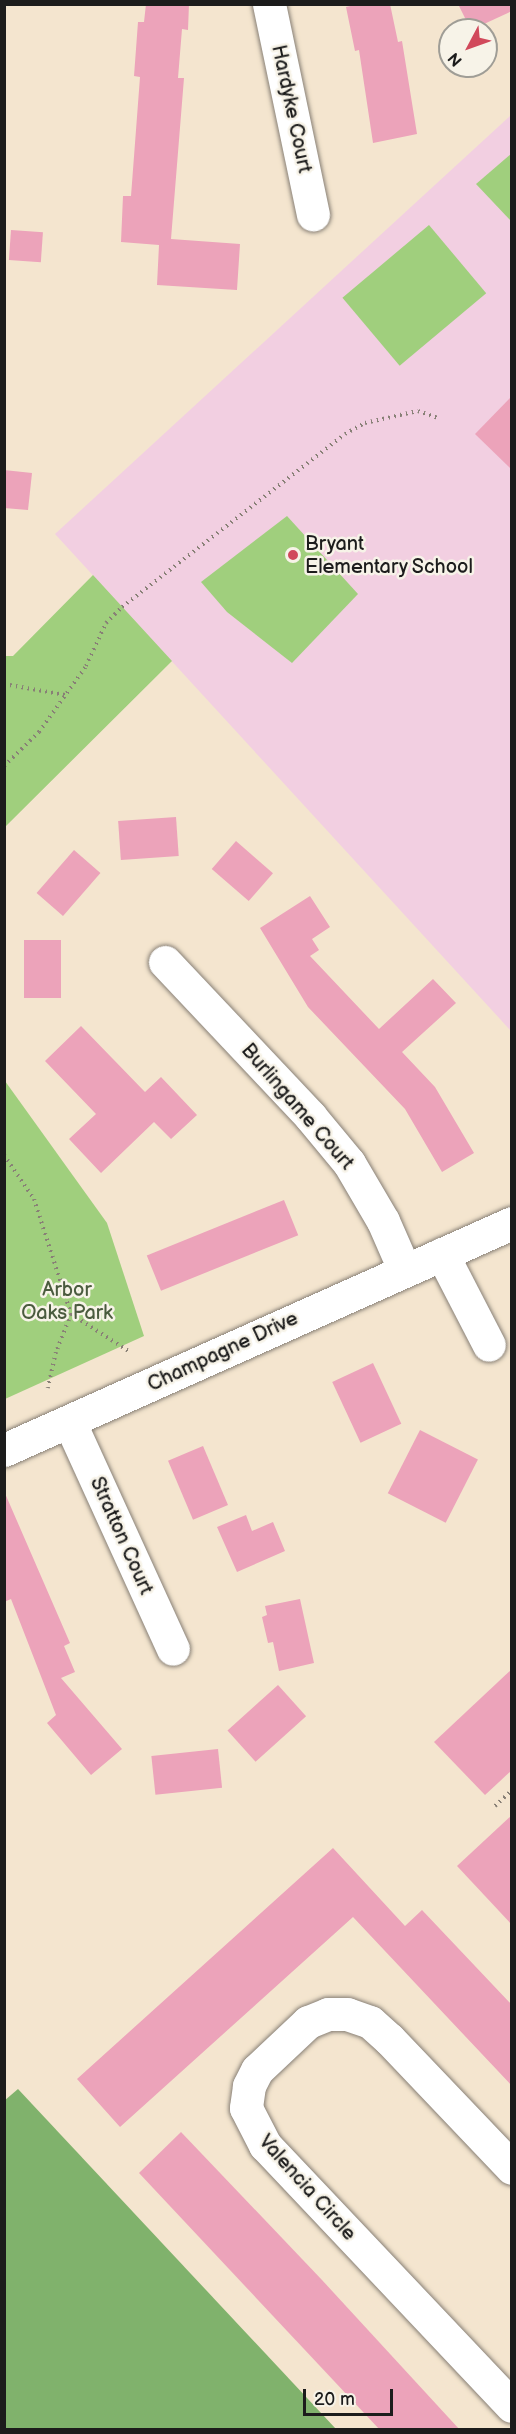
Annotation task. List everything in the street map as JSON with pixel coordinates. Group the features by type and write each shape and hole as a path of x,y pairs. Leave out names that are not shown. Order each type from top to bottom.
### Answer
{"street":[{"name":"Hardyke Court","path":"269,4 313,214"},
{"name":"Burlingame Court","path":"165,962 310,1116 349,1163 383,1221 404,1269"},
{"name":"Champagne Drive","path":"4,1450 70,1423 404,1269 512,1223"},
{"path":"442,1254 489,1345"},
{"name":"Stratton Court","path":"70,1423 172,1649"},
{"name":"Valencia Circle","path":"512,2168 389,2039 370,2022 347,2014 328,2014 308,2022 257,2070 249,2086 246,2108 265,2145 512,2406"}],"path":[{"path":"4,766 39,732 86,666 106,623 122,607 345,434 365,423 418,411 438,418"},
{"path":"4,684 65,695"},
{"path":"4,1155 34,1199 71,1314 56,1352 48,1388"},
{"path":"71,1314 130,1352"},
{"path":"495,1806 512,1790"},
{"path":"507,1794 512,1799"}],"shaded area":[{"name":"Bryant Elementary School","path":"511,115 511,1031 55,534"}],"green space":[{"path":"511,154 511,221 476,184"},
{"path":"429,225 486,293 400,366 342,298"},
{"path":"287,516 358,594 292,663 227,612 201,582"},
{"path":"93,575 172,661 5,827 5,656 13,656"},
{"name":"Arbor Oaks Park","path":"5,1081 107,1223 144,1336 5,1399"},
{"path":"18,2089 336,2429 5,2429 4,2101"}],"building":[{"path":"146,4 189,4 188,30 182,29 178,78 184,78 171,239 240,244 237,290 157,285 159,245 121,242 123,196 131,196 140,77 134,76 138,22 144,22"},
{"path":"359,4 390,4 398,42 402,41 417,134 373,143 359,50 355,51 346,7"},
{"path":"458,4 512,4 512,11 497,18 465,18"},
{"path":"11,230 43,232 41,262 9,260"},
{"path":"512,396 512,470 475,434"},
{"path":"4,470 32,473 28,510 4,508"},
{"path":"176,817 179,856 121,860 118,821"},
{"path":"236,841 273,873 249,901 212,869"},
{"path":"74,850 100,873 63,916 37,893"},
{"path":"310,896 330,927 312,939 319,950 310,956 379,1029 433,979 456,1003 402,1052 435,1087 474,1153 442,1172 405,1109 308,1007 260,928"},
{"path":"24,940 61,940 61,998 24,998"},
{"path":"81,1026 145,1092 161,1077 197,1115 171,1139 154,1122 101,1173 69,1139 96,1114 45,1061"},
{"path":"284,1200 298,1235 161,1291 147,1255"},
{"path":"373,1363 401,1424 361,1443 332,1382"},
{"path":"420,1430 478,1460 446,1523 388,1493"},
{"path":"203,1446 228,1505 193,1520 168,1461"},
{"path":"4,1491 70,1643 64,1646 75,1672 61,1678 122,1749 91,1775 47,1723 56,1715 11,1599 4,1602"},
{"path":"246,1515 252,1531 273,1522 285,1551 237,1572 217,1527"},
{"path":"300,1599 314,1663 279,1671 273,1642 268,1643 262,1617 267,1615 265,1606"},
{"path":"512,1669 512,1770 485,1795 434,1742"},
{"path":"278,1685 306,1716 256,1762 227,1731"},
{"path":"218,1749 222,1788 155,1795 151,1756"},
{"path":"512,1815 512,1925 457,1866"},
{"path":"333,1848 405,1926 422,1910 512,2005 512,2086 353,1917 120,2127 77,2079"},
{"path":"181,2132 460,2430 380,2430 139,2173"}],"place":[{"name":"Bryant Elementary School","path":"293,555"}]}
